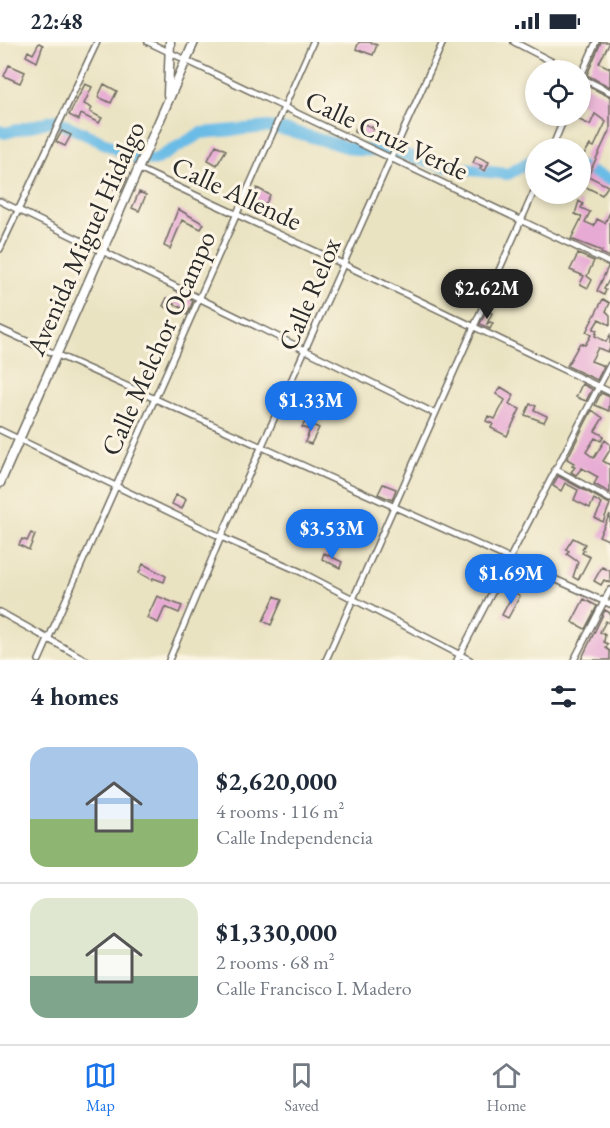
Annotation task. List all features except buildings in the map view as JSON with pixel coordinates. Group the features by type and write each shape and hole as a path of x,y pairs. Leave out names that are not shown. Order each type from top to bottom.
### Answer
{"main road":[{"path":"168,99 170,42"},
{"name":"Avenida Miguel Hidalgo","path":"0,483 194,42"}],"street":[{"path":"0,249 97,42"},
{"name":"Calle Cruz Verde","path":"148,42 366,148 392,156 610,263"},
{"name":"Calle Melchor Ocampo","path":"39,660 313,42"},
{"name":"Calle Relox","path":"169,660 221,537 263,448 443,42"},
{"path":"514,42 549,60"},
{"path":"588,60 596,42"},
{"path":"591,83 610,92"},
{"name":"Calle Allende","path":"140,166 610,392"},
{"path":"0,201 434,413"},
{"path":"326,660 529,204"},
{"path":"0,329 607,603"},
{"path":"458,658 610,365"},
{"path":"0,430 221,537 276,560 458,658 470,660"},
{"path":"555,469 610,499"},
{"path":"574,660 607,603 610,590"},
{"path":"0,612 86,660"}],"waterway":[{"path":"0,131 5,133 55,120 138,159 155,160 201,133 268,127 291,131 357,150 391,151 453,168 508,174 525,164"},
{"path":"591,172 610,180"}]}
